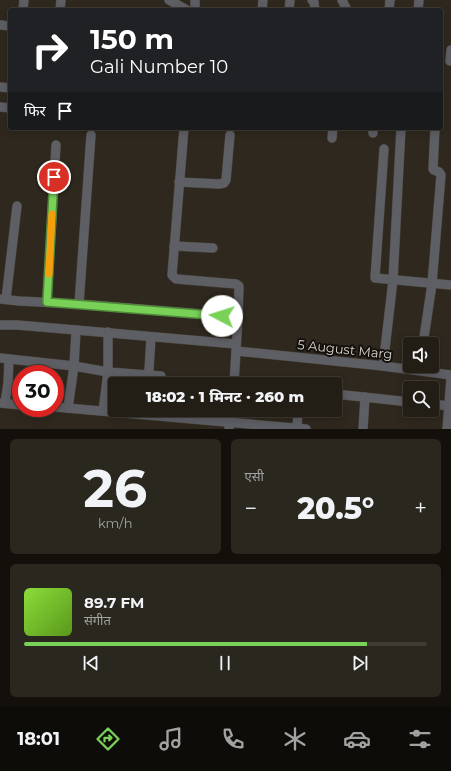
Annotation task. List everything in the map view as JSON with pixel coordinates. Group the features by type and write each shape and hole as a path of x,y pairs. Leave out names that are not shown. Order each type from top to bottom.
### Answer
{"street":[{"path":"169,0 183,8"},
{"path":"447,61 451,50"},
{"path":"184,130 172,273 176,279 237,284 240,288 234,377"},
{"path":"332,138 333,130"},
{"path":"383,366 393,280 401,130"},
{"path":"424,337 432,284 441,175 433,169 435,130"},
{"path":"79,304 91,135"},
{"path":"179,182 224,183 226,180 230,136"},
{"path":"47,302 56,145"},
{"path":"384,149 374,277 376,279 451,285"},
{"path":"16,206 3,299 238,317"},
{"path":"174,246 213,248"},
{"name":"5 August Marg","path":"0,325 108,332 383,366 403,367"},
{"path":"68,408 74,366 76,330"},
{"path":"104,411 108,372 108,332"},
{"path":"147,377 149,370 152,337"},
{"path":"3,403 5,358 74,366 135,377"},
{"name":"5 August Marg","path":"439,372 451,375"},
{"path":"156,377 161,376"},
{"path":"447,429 451,378"},
{"path":"342,395 403,401"},
{"path":"363,429 365,397"},
{"path":"439,405 448,406"},
{"path":"64,408 108,411"},
{"path":"173,417 230,426 301,428 299,417"}],"slow traffic":[{"path":"49,274 52,214"}],"route":[{"path":"54,177 47,302 222,316"}]}
